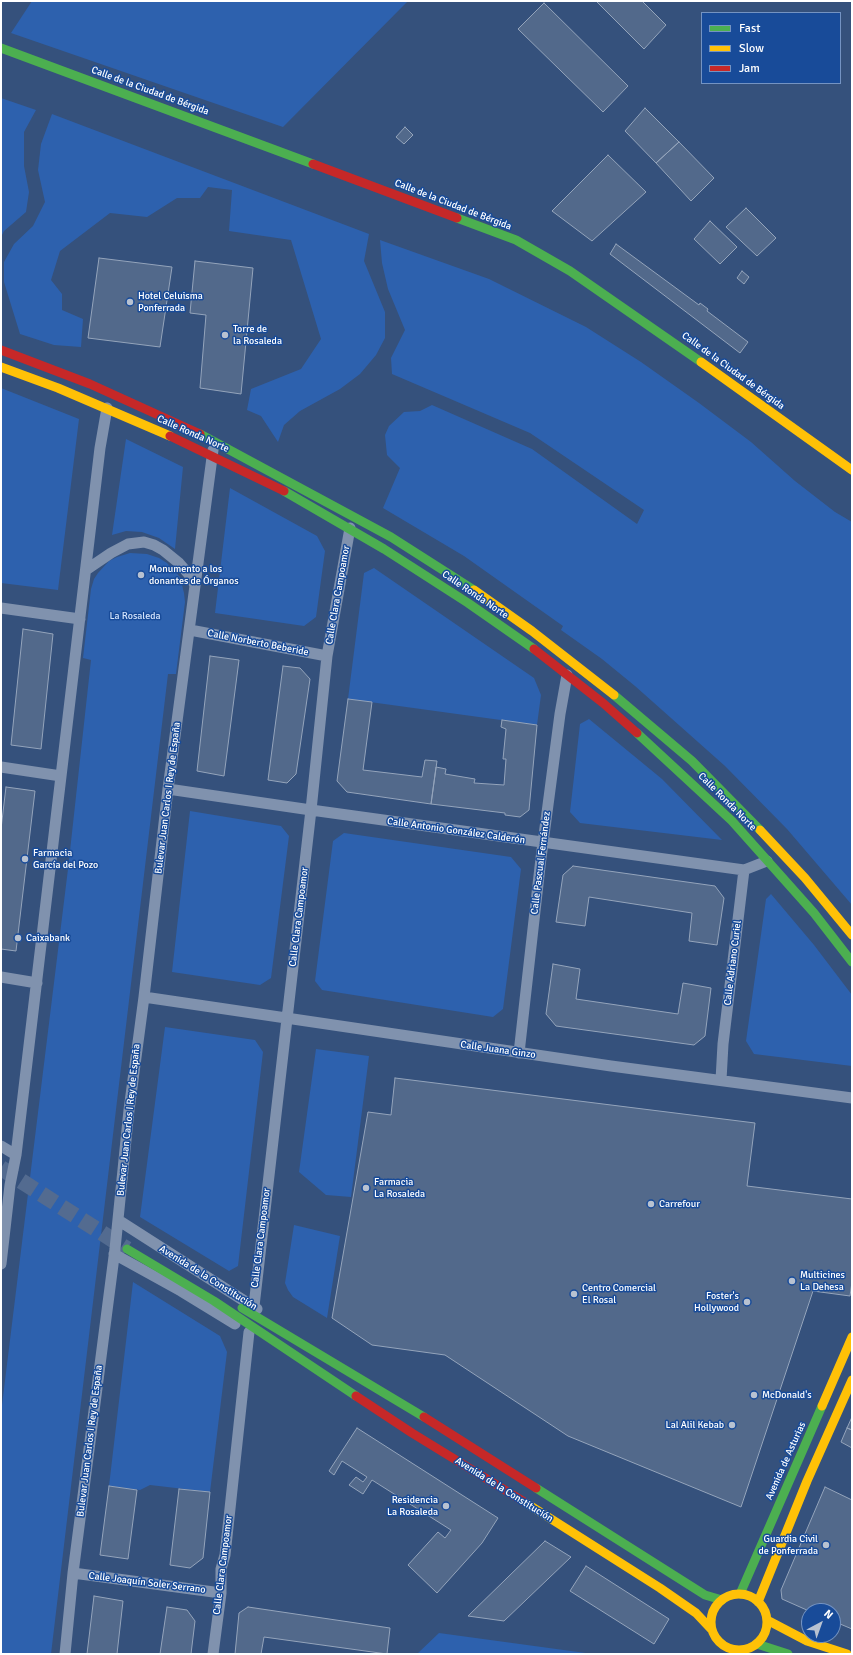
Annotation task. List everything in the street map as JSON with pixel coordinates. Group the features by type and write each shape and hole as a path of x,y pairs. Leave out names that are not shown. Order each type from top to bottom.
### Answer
{"street":[{"name":"Calle de la Ciudad de Bérgida","path":"1,48 516,240 577,275 852,470"},
{"name":"Calle Ronda Norte","path":"1,350 90,384 215,441 391,537 475,591 538,635 617,698 692,761 745,814 805,878 852,935"},
{"name":"Calle Ronda Norte","path":"1,367 107,408 212,454 276,487 350,528 468,603 526,643 615,713 681,772 732,821 814,913 852,962"},
{"path":"1,1264 6,1182 16,1155 100,448 107,408"},
{"name":"Bulevar Juan Carlos I Rey de España","path":"65,1654 73,1573 114,1254 129,1110 144,997 168,789 212,454 215,441"},
{"name":"Calle Clara Campoamor","path":"254,1306 311,810 327,656 350,528"},
{"path":"86,570 111,553 128,544 144,542 163,550 179,563 192,578 195,586"},
{"path":"1,608 80,619"},
{"name":"Calle Norberto Beberide","path":"190,630 327,656"},
{"name":"Calle Pascual Fernández","path":"519,1053 543,843 560,714 567,675"},
{"path":"1,767 61,776"},
{"name":"Calle Antonio González Calderón","path":"168,789 543,843 744,870"},
{"path":"744,870 767,861"},
{"name":"Calle Adriano Curiel","path":"721,1080 723,1044 744,870"},
{"path":"1,978 37,983"},
{"name":"Calle Juana Ginzo","path":"144,997 519,1053 852,1098"},
{"path":"1,1146 16,1155"},
{"name":"Avenida de la Constitución","path":"118,1220 254,1306 296,1340"},
{"name":"Avenida de la Constitución","path":"128,1237 395,1399 670,1573 705,1594 722,1600"},
{"name":"Avenida de la Constitución","path":"127,1249 214,1301 412,1433 541,1512 666,1592 696,1613 712,1630"},
{"name":"Avenida de la Constitución","path":"114,1254 181,1291 249,1332 292,1354"},
{"name":"Calle Clara Campoamor","path":"213,1654 221,1593 221,1569 225,1555 249,1332"},
{"name":"Avenida de Asturias","path":"740,1594 852,1337"},
{"path":"758,1602 852,1380"},
{"name":"Calle Joaquín Soler Serrano","path":"73,1573 221,1593"},
{"path":"715,1654 716,1639 712,1630 712,1613 722,1600 731,1595 740,1594 750,1597 758,1602 764,1610 767,1620 766,1629 763,1637 757,1644 741,1652 728,1648 716,1639"},
{"path":"767,1620 807,1641 847,1654"},
{"path":"757,1644 788,1654"}],"green space":[{"path":"32,1 408,1 283,127 11,33"},
{"path":"1,98 36,110 24,132 24,166 29,192 26,212 4,231 1,237"},
{"path":"52,114 369,234 364,261 385,312 385,338 376,355 360,374 340,389 300,411 284,425 278,442 261,416 247,410 251,389 301,369 321,339 291,240 229,231 232,190 208,187 200,198 177,198 147,217 110,213 60,251 51,280 62,294 62,310 83,319 81,347 54,345 20,334 4,282 4,262 14,244 33,226 45,202 38,170 41,144"},
{"path":"380,240 489,279 586,327 641,362 699,403 751,442 795,481 835,512 852,522 852,905 787,829 725,766 635,686 602,659 561,630 563,626 464,556 383,508 400,468 387,455 385,435 389,426 404,412 420,411 432,405 532,449 637,524 644,510 530,433 392,374 391,358 405,330 388,289 382,263"},
{"path":"1,388 79,419 58,590 1,583"},
{"path":"126,439 183,467 175,549 159,538 142,532 126,531 112,535"},
{"path":"230,488 317,536 325,551 316,617 304,626 215,613"},
{"name":"La Rosaleda","path":"130,553 147,554 159,558 167,563 180,577 185,602 176,674 168,674 51,1654 1,1654 1,1413 68,869 91,660 83,658 91,589 94,579 109,561"},
{"path":"374,568 534,678 541,695 537,725 348,699 364,573"},
{"path":"589,719 662,779 722,840 580,823 570,812 580,724"},
{"path":"190,811 281,826 289,836 271,978 260,985 172,972"},
{"path":"344,833 511,857 521,869 503,1009 493,1017 322,990 315,981 333,841"},
{"path":"771,894 814,945 852,995 852,1066 754,1054 746,1041 766,899"},
{"path":"165,1027 255,1040 263,1052 238,1266 229,1271 140,1217"},
{"path":"316,1049 369,1056 351,1197 326,1195 299,1172"},
{"path":"294,1225 340,1236 327,1318 293,1297 285,1283"},
{"path":"133,1282 220,1336 227,1352 210,1492 150,1485 140,1490 109,1486"},
{"path":"439,1633 593,1654 417,1654"}],"building":[{"path":"596,1 642,1 666,25 644,49"},
{"path":"544,3 628,86 603,112 518,29"},
{"path":"645,108 679,142 656,163 625,131"},
{"path":"405,127 413,135 404,144 396,137"},
{"path":"679,142 714,178 691,201 656,163"},
{"path":"608,155 646,192 592,241 552,211"},
{"path":"746,208 776,238 757,256 726,227"},
{"path":"710,221 737,247 720,264 694,239"},
{"path":"616,244 699,305 700,303 708,309 707,311 748,342 740,353 610,254"},
{"name":"Hotel Celuisma Ponferrada","path":"99,258 172,267 160,347 88,338"},
{"name":"Torre de la Rosaleda","path":"195,261 253,268 241,394 200,388 206,315 190,313"},
{"path":"742,271 749,277 744,284 737,278"},
{"path":"23,629 53,634 41,749 11,745"},
{"path":"210,656 239,660 224,776 197,771"},
{"path":"283,666 300,668 310,679 296,774 287,783 268,780"},
{"path":"348,699 372,702 363,770 422,777 425,760 437,761 431,804 347,792 337,781"},
{"path":"502,720 537,725 529,810 520,817 505,815 505,813 431,804 436,767 446,769 445,774 475,779 474,783 504,785 506,759 503,759 506,729 501,727"},
{"path":"6,787 35,791 16,951 1,949 1,829"},
{"path":"573,866 715,886 724,898 717,945 689,941 692,913 589,897 585,926 556,922 563,875"},
{"path":"553,964 580,969 576,999 678,1014 683,983 711,988 705,1036 694,1045 556,1026 546,1014"},
{"name":"Centro Comercial El Rosal","path":"395,1078 755,1123 747,1186 852,1199 852,1282 850,1296 813,1291 741,1507 568,1436 445,1355 372,1345 332,1318 368,1112 391,1115"},
{"path":"852,1417 852,1430 847,1428"},
{"name":"Residencia La Rosaleda","path":"357,1428 498,1518 482,1543 437,1593 408,1565 438,1532 445,1538 451,1530 372,1480 363,1494 349,1485 356,1477 363,1482 367,1477 342,1461 334,1475 329,1471"},
{"path":"847,1428 852,1430 852,1448 841,1442"},
{"path":"109,1486 137,1490 128,1559 100,1555"},
{"name":"Guardia Civil de Ponferrada","path":"825,1487 852,1500 852,1629 841,1624 841,1603 801,1603 801,1607 782,1599 781,1590"},
{"path":"179,1489 210,1492 203,1558 190,1568 170,1565"},
{"path":"545,1541 571,1557 504,1621 468,1616"},
{"path":"586,1566 669,1619 654,1644 570,1591"},
{"path":"94,1596 123,1601 117,1654 87,1654"},
{"path":"167,1607 187,1610 195,1621 191,1654 160,1654"},
{"path":"248,1607 390,1628 387,1654 264,1637 261,1654 235,1654 239,1613"}],"tunnel":[{"path":"1,1168 127,1249"}],"traffic: fast":[{"path":"1,48 313,164"},
{"path":"457,218 516,240 570,271 701,362"},
{"path":"200,434 391,537 474,590"},
{"path":"284,491 384,549 468,603 534,649"},
{"path":"614,695 692,761 760,830"},
{"path":"637,733 732,821 814,913 852,962"},
{"path":"127,1249 214,1301 356,1396"},
{"path":"242,1308 424,1417"},
{"path":"740,1594 822,1406"},
{"path":"536,1488 705,1595 722,1600"},
{"path":"757,1644 788,1654"}],"traffic: slow":[{"path":"701,362 852,470"},
{"path":"1,367 58,388 170,436"},
{"path":"474,590 532,631 614,695"},
{"path":"760,830 805,878 852,935"},
{"path":"822,1406 852,1337"},
{"path":"758,1602 807,1481 852,1380"},
{"path":"526,1503 660,1588 696,1613 712,1630"},
{"path":"739,1594 750,1596 759,1602 765,1611 767,1622 765,1633 759,1642 750,1648 739,1650 728,1648 719,1642 713,1633 711,1622 713,1611 719,1602 728,1596 739,1594"},
{"path":"767,1620 807,1641 847,1654"}],"traffic: jam":[{"path":"313,164 457,218"},
{"path":"1,350 90,384 200,434"},
{"path":"170,436 284,491"},
{"path":"534,649 603,703 637,733"},
{"path":"356,1396 412,1433 526,1503"},
{"path":"424,1417 536,1488"}],"place":[{"name":"Hotel Celuisma Ponferrada","path":"130,302"},
{"name":"Torre de la Rosaleda","path":"225,335"},
{"name":"Monumento a los donantes de Órganos","path":"141,575"},
{"name":"Farmacia García del Pozo","path":"25,859"},
{"name":"Caixabank","path":"18,938"},
{"name":"Farmacia La Rosaleda","path":"366,1188"},
{"name":"Carrefour","path":"651,1204"},
{"name":"Multicines La Dehesa","path":"792,1281"},
{"name":"Centro Comercial El Rosal","path":"574,1294"},
{"name":"Foster's Hollywood","path":"747,1302"},
{"name":"McDonald's","path":"754,1395"},
{"name":"Lal Alil Kebab","path":"732,1425"},
{"name":"Residencia La Rosaleda","path":"446,1506"},
{"name":"Guardia Civil de Ponferrada","path":"826,1545"}]}
